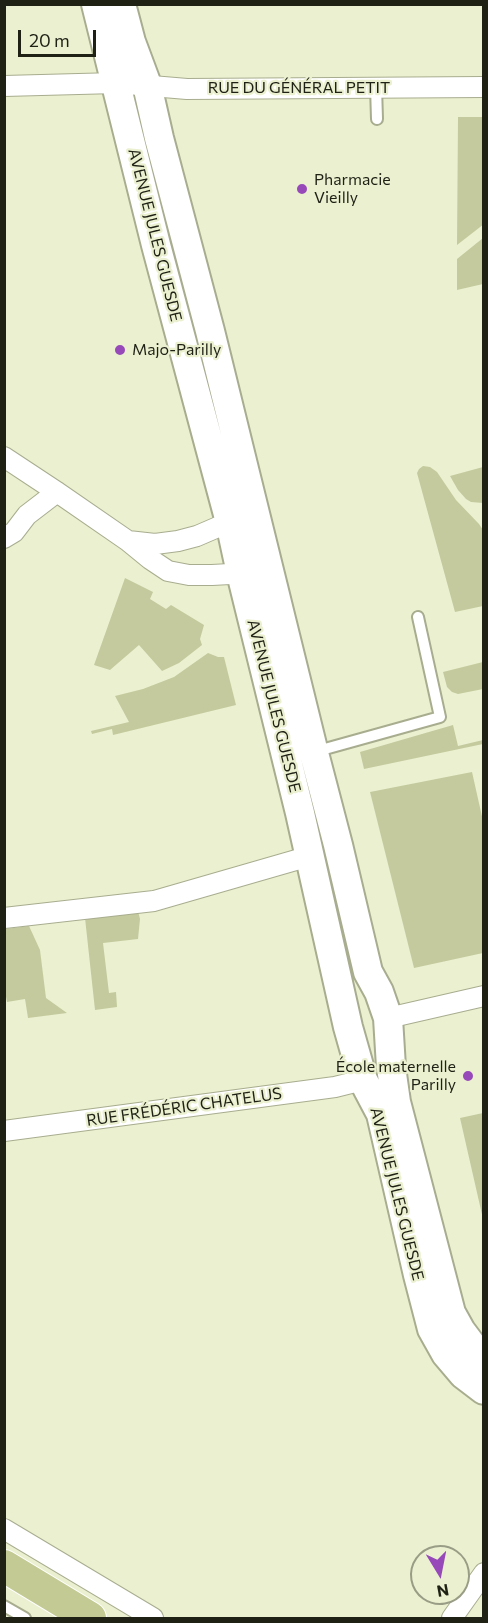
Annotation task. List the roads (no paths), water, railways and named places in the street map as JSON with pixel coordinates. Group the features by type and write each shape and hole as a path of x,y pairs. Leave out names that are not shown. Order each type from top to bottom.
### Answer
{"main road":[{"path":"4,1566 90,1618"}],"street":[{"name":"AVENUE JULES GUESDE","path":"96,4 159,256 242,517 268,566 368,972 379,992 388,1018 396,1102 451,1313 461,1331 483,1358"},
{"name":"AVENUE JULES GUESDE","path":"121,4 131,42 147,85 159,138 242,517 241,573 310,856 348,1027 363,1080 381,1114 432,1329 446,1354 463,1374 483,1390"},
{"name":"RUE DU GÉNÉRAL PETIT","path":"4,87 116,83 187,89 483,87"},
{"path":"4,457 128,541 168,571 189,575 241,573 268,566"},
{"path":"4,538 14,532 27,515 57,492"},
{"path":"128,541 155,544 178,541 242,517"},
{"path":"4,918 154,900 310,856"},
{"path":"388,1018 483,996"},
{"name":"RUE FRÉDÉRIC CHATELUS","path":"4,1131 335,1087 363,1080"},
{"path":"4,1529 153,1618"},
{"path":"452,1618 483,1573"}],"lane":[{"path":"376,87 377,119"},
{"path":"314,753 440,717 418,617"},
{"path":"4,1606 25,1618"}],"place":[{"name":"Pharmacie Vieilly","path":"302,189"},
{"name":"Majo-Parilly","path":"120,350"},
{"name":"École maternelle Parilly","path":"468,1076"}]}
